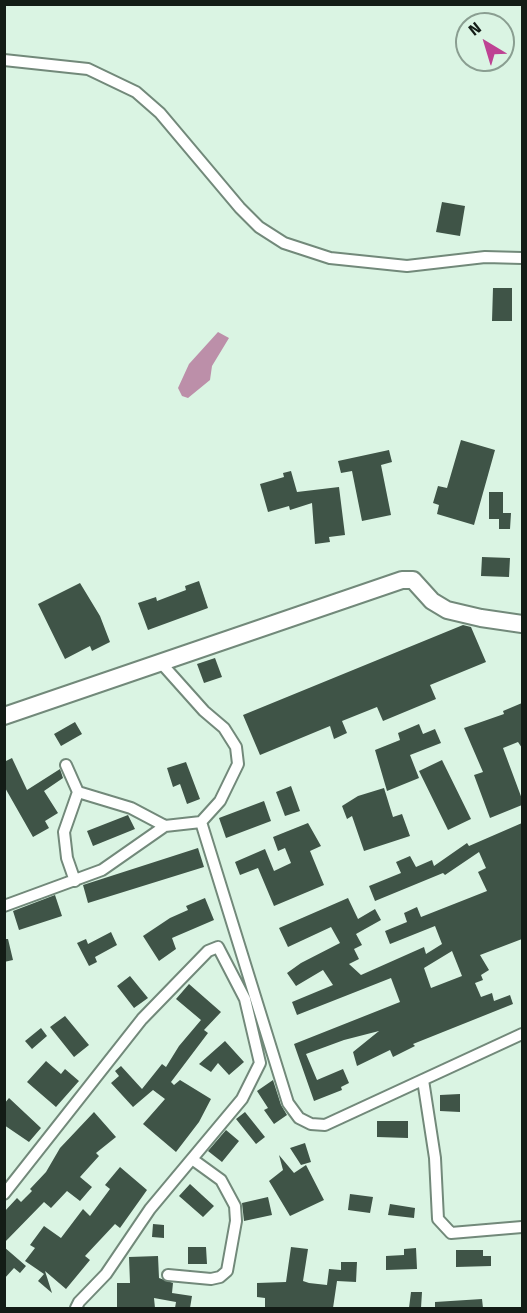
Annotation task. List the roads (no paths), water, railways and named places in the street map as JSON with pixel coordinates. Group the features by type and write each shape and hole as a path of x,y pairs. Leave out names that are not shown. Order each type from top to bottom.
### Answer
{"street":[{"path":"4,60 88,69 136,92 160,113 240,208 259,227 284,243 330,258 407,266 485,257 522,258"},
{"path":"4,716 162,664 402,580 413,580 432,601 447,610 522,624"},
{"path":"4,906 102,870 165,826 201,822 220,801 238,764 236,747 224,728 204,711 162,664"},
{"path":"66,765 78,792 64,832 67,858 75,881"},
{"path":"78,792 131,808 165,826"},
{"path":"201,822 288,1103 299,1118 311,1124 325,1125 522,1034"},
{"path":"4,1194 142,1019 208,951 218,947 245,999 260,1063 242,1099 150,1209 106,1274 76,1308"},
{"path":"423,1080 435,1158 438,1219 451,1233 522,1227"},
{"path":"168,1275 211,1279 227,1270 236,1221 235,1206 221,1180 192,1159"}]}
